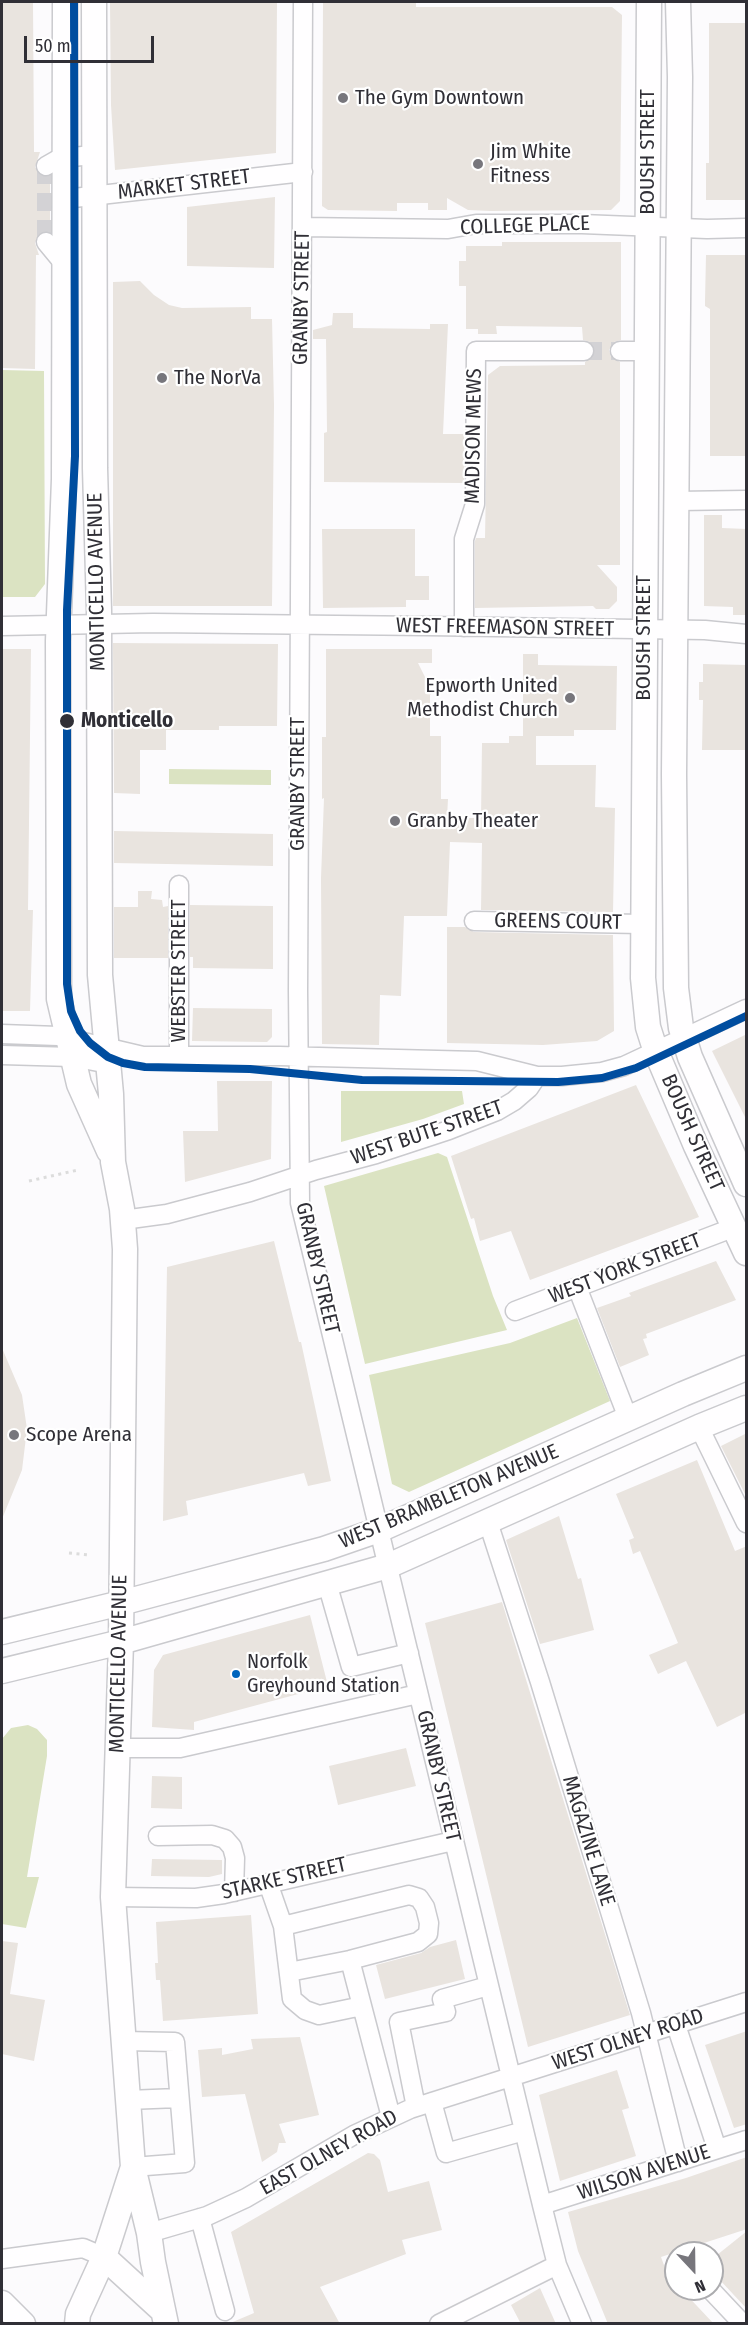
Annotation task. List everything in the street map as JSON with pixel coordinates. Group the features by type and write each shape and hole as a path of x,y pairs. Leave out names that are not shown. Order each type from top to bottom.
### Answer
{"main road":[{"name":"MONTICELLO AVENUE","path":"65,2 55,162 64,199 65,265 64,479 58,626 58,987 60,1011 79,1084 113,1162"},
{"name":"MONTICELLO AVENUE","path":"94,2 95,468 99,625 100,975 108,1056 113,1162 123,1220 125,1265 121,1642 113,1897 133,2166 150,2233 164,2317"},
{"name":"BOUSH STREET","path":"649,2 642,964 648,1027 656,1052 692,1137 747,1253"},
{"name":"BOUSH STREET","path":"678,2 680,60 674,774 676,988 684,1038 696,1072 747,1184"},
{"name":"WEST BRAMBLETON AVENUE","path":"2,1632 121,1604 324,1549 379,1530 747,1368"},
{"name":"WEST BRAMBLETON AVENUE","path":"2,1671 121,1642 388,1566 699,1427 747,1408"},
{"name":"MONTICELLO AVENUE","path":"77,2324 78,2313 104,2257 133,2166"},
{"path":"104,2257 164,2317"},
{"path":"2,2303 23,2324"}],"street":[{"name":"GRANBY STREET","path":"303,2 300,1203 557,2265 582,2324"},
{"path":"55,162 94,155"},
{"name":"MARKET STREET","path":"64,199 303,172"},
{"name":"COLLEGE PLACE","path":"303,227 448,229 476,224 582,224 747,228"},
{"path":"46,242 65,265"},
{"name":"MADISON MEWS","path":"464,627 464,539 475,504 476,351 584,351"},
{"path":"620,351 647,351"},
{"path":"677,501 747,500"},
{"name":"WEST FREEMASON STREET","path":"2,626 300,625 676,630 747,634"},
{"name":"WEBSTER STREET","path":"179,885 179,1056"},
{"name":"GREENS COURT","path":"474,921 642,924"},
{"path":"2,1034 49,1035 70,1047 108,1056 477,1061 537,1076 575,1075 609,1070 656,1052 747,1009"},
{"path":"2,1055 70,1047"},
{"name":"WEST BUTE STREET","path":"123,1220 176,1212 273,1186 408,1144 486,1116 514,1101 529,1088 537,1076"},
{"name":"WEST YORK STREET","path":"515,1311 735,1227"},
{"path":"577,1287 628,1419"},
{"path":"699,1427 747,1523"},
{"name":"MAGAZINE LANE","path":"488,1522 540,1682 641,2013 678,2162"},
{"path":"327,1583 351,1667 409,1653"},
{"path":"117,1748 180,1748 418,1694"},
{"path":"158,1836 212,1835 225,1839 232,1846 235,1858 234,1892"},
{"name":"STARKE STREET","path":"113,1897 196,1898 234,1892 453,1841"},
{"path":"268,1883 283,1926 292,1999 305,2010 319,2014 362,2007"},
{"path":"283,1926 410,1895 419,1898 425,1907 429,1923 428,1934 418,1942 350,1960 289,1972"},
{"path":"350,1960 391,2116"},
{"path":"488,1986 442,1999 446,2012 399,2022 424,2104 446,2153 524,2131"},
{"name":"WEST OLNEY ROAD","path":"511,2078 747,2002"},
{"path":"675,2025 717,2149"},
{"path":"123,2041 176,2042 178,2098 185,2163 133,2166"},
{"name":"EAST OLNEY ROAD","path":"150,2233 200,2218 246,2198 391,2116 511,2078"},
{"path":"128,2100 178,2098"},
{"name":"WILSON AVENUE","path":"542,2205 747,2140"},
{"path":"200,2218 225,2312"},
{"path":"2,2259 82,2248 104,2257"},
{"path":"440,2324 557,2265"},
{"path":"721,2301 743,2324"}],"path":[{"path":"29,1181 78,1170"},
{"path":"69,1553 89,1555"}],"green space":[{"path":"2,370 44,371 45,584 35,597 2,597"},
{"path":"169,769 271,770 271,785 169,784"},
{"path":"341,1091 462,1091 464,1104 423,1119 341,1142"},
{"path":"438,1153 447,1157 493,1296 507,1330 365,1364 324,1186"},
{"path":"577,1318 610,1401 409,1492 392,1484 369,1375 510,1343"},
{"path":"28,1725 37,1729 47,1740 47,1756 27,1877 39,1877 26,1928 2,1924 2,1739 11,1728"}],"building":[{"path":"2,2 33,2 34,152 40,152 35,167 40,175 50,176 50,232 39,233 35,243 39,255 36,255 35,369 2,368"},
{"path":"110,2 277,2 276,153 115,170 111,105"},
{"path":"323,2 416,2 416,7 612,7 622,15 620,201 611,210 468,210 447,198 447,210 428,210 428,203 397,203 397,211 328,210 322,206"},
{"path":"709,23 746,23 747,27 747,200 706,200 706,163 709,163"},
{"path":"275,197 274,268 187,266 187,207"},
{"path":"502,242 621,242 621,340 614,342 609,350 611,357 620,362 620,565 597,565 617,587 617,601 609,609 596,609 593,606 475,608 475,541 476,538 485,538 488,375 500,366 585,365 585,362 593,357 595,352 590,342 583,340 582,327 496,326 497,334 478,334 478,329 466,329 466,286 459,286 459,261 466,261 466,246 502,246"},
{"path":"706,255 747,255 747,456 710,456 710,309 705,306"},
{"path":"140,281 154,295 169,305 182,308 251,307 251,319 272,319 274,405 272,606 113,606 113,282"},
{"path":"333,313 353,313 353,328 430,329 430,324 448,324 443,434 464,434 464,483 324,482 324,433 327,432 326,339 313,339 313,330 332,325"},
{"path":"704,515 722,515 722,528 747,529 747,615 733,615 733,607 704,606"},
{"path":"322,529 415,529 415,576 429,576 429,600 406,600 406,607 323,608"},
{"path":"113,643 278,644 277,726 219,726 219,730 166,730 166,750 140,750 140,794 114,793"},
{"path":"2,649 31,649 28,910 33,910 30,1011 2,1011"},
{"path":"326,649 432,649 432,663 418,663 433,693 430,695 430,736 441,736 441,799 448,799 447,818 481,818 482,743 509,743 509,736 523,736 523,654 538,654 538,665 617,666 616,730 574,730 574,736 536,736 536,765 596,765 595,807 615,808 613,912 481,910 482,843 450,842 447,916 404,916 401,996 380,995 379,1045 322,1044 321,878 324,798 322,799 322,737 326,737"},
{"path":"703,664 747,665 747,750 702,750 703,700 699,700 699,682 703,682"},
{"path":"114,831 273,834 273,866 114,863"},
{"path":"138,891 152,891 151,899 162,900 163,907 168,906 168,958 114,958 114,907 138,907"},
{"path":"190,905 273,906 273,969 193,968 193,957 190,957"},
{"path":"447,927 465,927 474,932 613,935 614,1031 597,1041 543,1045 447,1043"},
{"path":"193,1008 272,1009 272,1037 267,1042 192,1041"},
{"path":"747,1034 747,1121 712,1051"},
{"path":"217,1081 272,1081 271,1159 185,1182 183,1131 218,1131"},
{"path":"636,1085 699,1217 530,1280 511,1231 480,1241 451,1156"},
{"path":"274,1241 299,1342 301,1342 331,1481 308,1486 304,1473 186,1501 188,1515 163,1521 167,1267"},
{"path":"716,1261 736,1300 646,1334 647,1338 643,1339 649,1355 620,1367 597,1308 631,1296 629,1293"},
{"name":"Scope Arena","path":"2,1348 22,1395 27,1429 22,1470 2,1519"},
{"path":"747,1433 747,1498 721,1446"},
{"path":"697,1460 735,1551 747,1546 747,1712 717,1727 686,1661 658,1674 649,1655 678,1643 640,1551 633,1554 629,1540 634,1538 616,1494"},
{"path":"559,1516 578,1579 581,1578 594,1630 540,1644 506,1540"},
{"path":"502,1602 630,2015 528,2047 425,1623"},
{"name":"Norfolk Greyhound Station","path":"310,1615 328,1686 194,1722 194,1730 152,1727 154,1670 163,1655"},
{"path":"406,1748 416,1786 338,1805 329,1766"},
{"path":"152,1776 182,1777 182,1809 151,1808"},
{"path":"152,1859 222,1860 222,1874 209,1877 151,1876"},
{"path":"251,1915 258,2014 163,2021 160,1980 156,1980 155,1963 158,1963 156,1922"},
{"path":"456,1940 465,1979 385,1999 376,1965 421,1953 430,1947"},
{"path":"2,1941 18,1943 10,1994 45,2000 34,2061 2,2054"},
{"path":"747,2031 747,2124 734,2128 705,2045"},
{"path":"300,2037 319,2115 279,2124 286,2143 279,2143 277,2152 262,2162 245,2094 202,2097 198,2050 222,2048 222,2055 253,2049 251,2039"},
{"path":"617,2070 629,2108 622,2110 636,2156 560,2181 539,2095"},
{"path":"368,2153 374,2154 380,2160 388,2192 429,2181 442,2230 402,2240 406,2254 320,2287 340,2324 228,2324 254,2313 231,2232"},
{"path":"747,2157 747,2229 710,2241 664,2241 664,2256 661,2257 664,2265 664,2301 692,2301 714,2324 608,2324 578,2251 568,2212 686,2178"},
{"path":"747,2231 747,2309 724,2284 724,2249"},
{"path":"540,2288 556,2324 521,2324 511,2305"}],"tunnel":[{"path":"46,166 46,242"},
{"path":"584,351 620,351"}],"transit line":[{"path":"74,2 75,456 67,610 67,984 71,1011 80,1031 90,1043 108,1057 123,1063 145,1067 250,1069 362,1080 558,1082 602,1078 636,1068 746,1016"}],"place":[{"name":"The Gym Downtown","path":"343,98"},
{"name":"Jim White Fitness","path":"478,164"},
{"name":"The NorVa","path":"162,378"},
{"name":"Epworth United Methodist Church","path":"570,698"},
{"name":"Monticello","path":"67,721"},
{"name":"Granby Theater","path":"395,821"},
{"name":"Scope Arena","path":"14,1435"},
{"name":"Norfolk Greyhound Station","path":"236,1674"}]}
